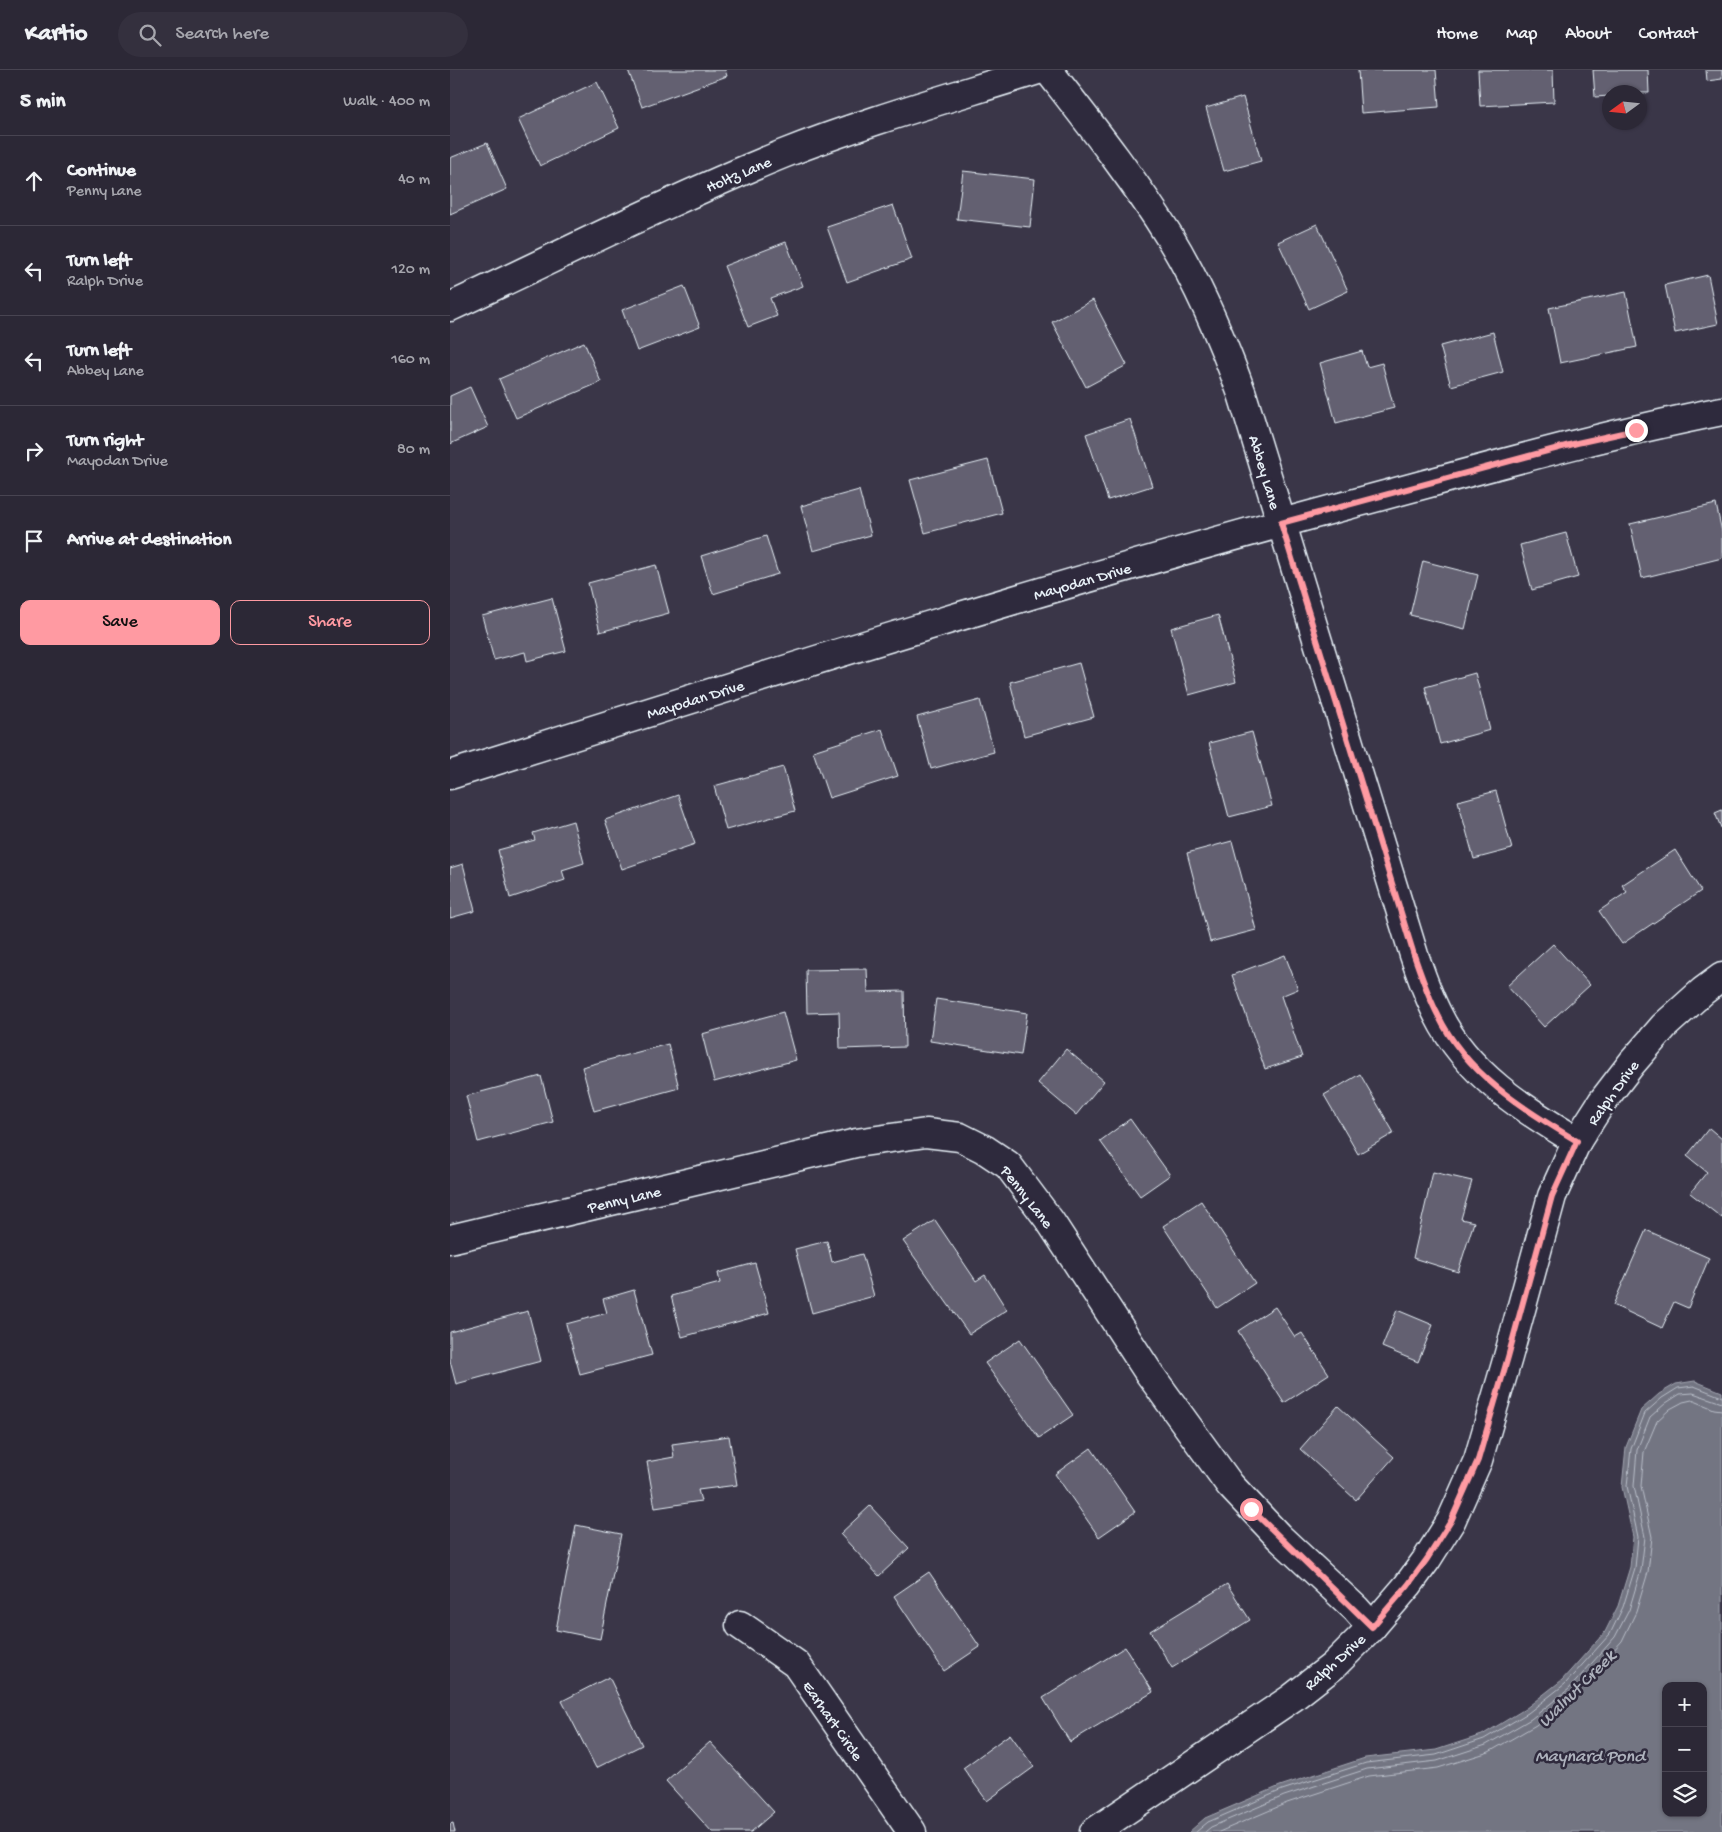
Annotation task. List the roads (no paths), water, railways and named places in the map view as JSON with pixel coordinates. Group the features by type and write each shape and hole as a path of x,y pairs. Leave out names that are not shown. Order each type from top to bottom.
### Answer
{"street":[{"name":"Holtz Lane","path":"450,306 726,178 786,153 860,126 1038,70"},
{"name":"Abbey Lane","path":"1048,70 1130,179 1169,236 1200,293 1222,340 1242,394 1414,955 1438,1016 1455,1044 1480,1072 1504,1094 1577,1141"},
{"name":"Mayodan Drive","path":"450,775 1031,595 1281,523 1577,443 1722,412"},
{"name":"Ralph Drive","path":"1094,1832 1292,1698 1333,1666 1372,1627 1408,1585 1432,1552 1451,1521 1478,1460 1552,1196 1577,1141 1602,1102 1664,1026 1703,991 1722,978"},
{"name":"Penny Lane","path":"450,1240 856,1143 926,1133 960,1138 984,1148 1008,1165 1050,1221 1149,1373 1230,1485 1278,1537 1356,1609 1372,1627"},
{"name":"Earhart Circle","path":"740,1625 796,1664 912,1832"}],"water":[{"name":"Maynard Pond","path":"1695,1381 1722,1392 1722,1832 1189,1832 1205,1818 1280,1786 1365,1758 1436,1750 1482,1735 1525,1709 1562,1680 1605,1632 1618,1606 1630,1567 1633,1537 1622,1487 1626,1447 1641,1410 1659,1394 1676,1384"}],"water label":[{"name":"Walnut Creek","path":"1576,1688"}]}
